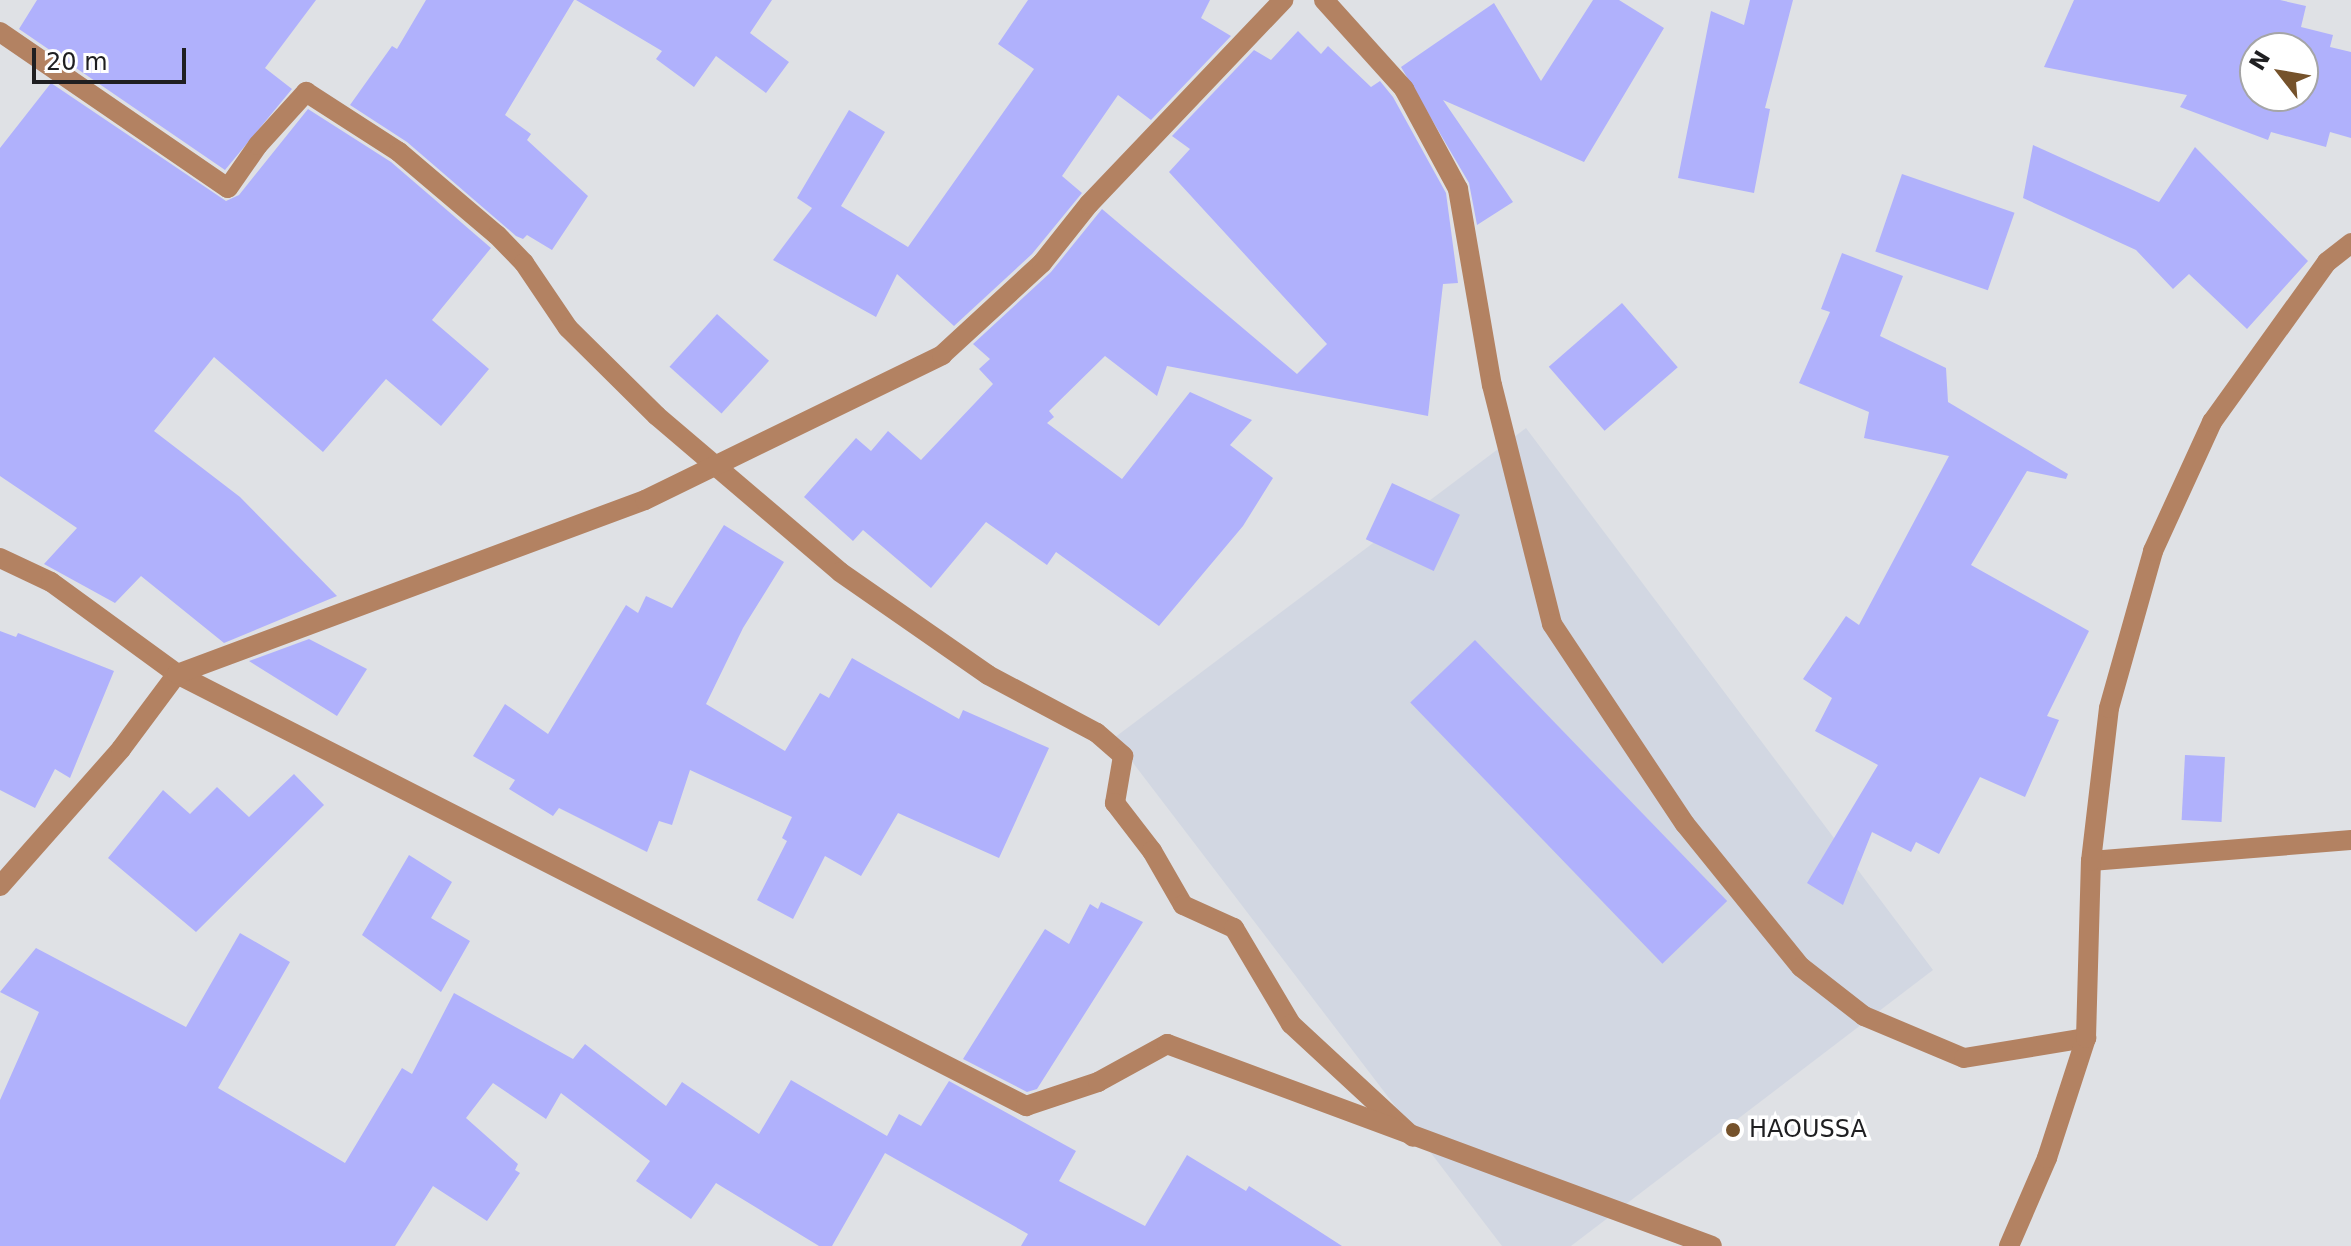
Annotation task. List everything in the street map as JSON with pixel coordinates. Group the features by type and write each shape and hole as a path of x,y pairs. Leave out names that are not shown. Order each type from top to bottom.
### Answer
{"street":[{"path":"0,886 121,749 177,674 645,500 942,355 1042,263 1089,204 1283,0"},
{"path":"1324,0 1404,89 1458,189 1492,385 1552,624 1685,824 1801,967 1864,1016 1964,1058 2086,1038"},
{"path":"0,32 228,188 258,145 306,92 399,152 497,235 524,263 568,328 657,416 840,572 988,675 1097,733 1123,756 1115,803 1152,851 1183,905 1234,928 1291,1024 1413,1137"},
{"path":"2009,1246 2047,1158 2086,1038 2091,861 2109,708 2153,551 2212,422 2327,262 2351,243"},
{"path":"0,558 51,582 177,674 1026,1106 1098,1082 1167,1044 1712,1246"},
{"path":"2091,861 2351,840"}],"shaded area":[{"path":"1526,428 1933,970 1571,1246 1502,1246 1114,738"}],"building":[{"path":"37,0 316,0 265,68 292,89 225,170 19,29"},
{"path":"426,0 574,0 505,115 531,134 527,140 588,196 552,250 527,235 523,239 516,236 407,142 350,105 392,46 397,49"},
{"path":"576,0 772,0 750,33 789,62 766,93 716,56 694,87 656,59 662,51"},
{"path":"1028,0 1210,0 1201,18 1231,36 1151,120 1118,95 1062,176 1082,193 1032,254 954,326 897,274 876,317 773,260 812,208 797,198 849,110 885,132 841,206 908,247 1034,69 998,44"},
{"path":"1593,0 1619,0 1664,28 1584,162 1443,100 1513,202 1477,225 1469,183 1401,67 1494,3 1541,81"},
{"path":"1750,0 1793,0 1765,108 1770,109 1754,193 1678,178 1711,11 1744,25"},
{"path":"2074,0 2280,0 2306,6 2301,27 2333,35 2330,47 2351,52 2351,138 2330,132 2326,147 2271,132 2268,140 2180,107 2187,95 2044,67"},
{"path":"1298,31 1321,54 1328,46 1371,87 1380,81 1393,97 1446,193 1458,283 1443,284 1428,416 1167,366 1157,396 1105,356 1049,411 1054,417 1047,423 1122,479 1190,392 1252,420 1230,445 1273,478 1243,526 1159,626 1056,552 1047,565 986,522 931,588 863,530 853,541 804,497 856,438 871,451 888,431 921,460 993,384 979,369 990,359 973,344 1051,272 1102,209 1297,374 1327,344 1169,172 1190,149 1172,136 1254,50 1271,60"},
{"path":"51,83 226,201 239,195 308,109 391,162 491,248 432,320 489,369 441,426 386,379 323,452 214,357 154,431 240,497 337,596 224,643 141,576 115,603 44,564 77,528 0,476 0,148"},
{"path":"2033,145 2159,202 2195,147 2308,261 2247,329 2189,274 2173,289 2136,250 2023,198"},
{"path":"1902,174 2015,213 1988,290 1875,252"},
{"path":"1842,253 1903,276 1880,336 1946,368 1948,402 2068,474 2066,479 2027,471 1971,565 2089,631 2047,716 2059,720 2025,797 1980,777 1939,854 1916,842 1911,852 1872,832 1843,905 1807,883 1878,765 1815,731 1832,698 1803,679 1846,616 1859,625 1949,456 1864,438 1869,412 1799,383 1830,312 1821,309"},
{"path":"1622,303 1678,367 1605,431 1549,367"},
{"path":"717,314 769,361 722,414 669,367"},
{"path":"1392,483 1460,515 1434,571 1366,539"},
{"path":"724,525 784,562 743,628 706,704 785,751 820,693 829,698 852,658 959,719 963,710 1049,748 999,858 898,813 861,876 825,856 793,919 757,900 787,841 782,838 792,817 690,770 672,825 659,821 647,852 559,808 553,816 509,789 515,780 473,756 505,704 548,734 626,605 638,613 646,596 672,608"},
{"path":"0,631 16,637 18,633 114,671 70,778 55,769 35,808 0,790"},
{"path":"309,639 367,669 337,716 249,661"},
{"path":"1475,640 1727,901 1662,964 1410,703"},
{"path":"2185,755 2225,757 2222,822 2182,820"},
{"path":"294,774 324,805 196,932 108,858 163,790 190,814 217,787 249,817"},
{"path":"409,855 452,882 431,918 470,941 441,992 362,935"},
{"path":"1101,902 1143,922 1037,1089 1027,1092 963,1059 1045,929 1069,944 1090,904 1098,909"},
{"path":"240,933 290,962 218,1088 345,1163 402,1068 412,1074 454,993 573,1059 585,1044 666,1106 682,1082 759,1134 791,1080 887,1136 899,1114 921,1126 949,1081 1076,1151 1059,1181 1145,1226 1187,1155 1246,1191 1249,1186 1342,1246 1021,1246 1028,1234 885,1153 832,1246 819,1246 716,1183 691,1219 636,1181 650,1161 561,1093 546,1119 493,1083 466,1118 518,1164 515,1170 520,1173 487,1221 433,1186 395,1246 0,1246 0,1100 39,1012 0,992 36,948 186,1027"}],"place":[{"name":"HAOUSSA","path":"1733,1130"}]}
